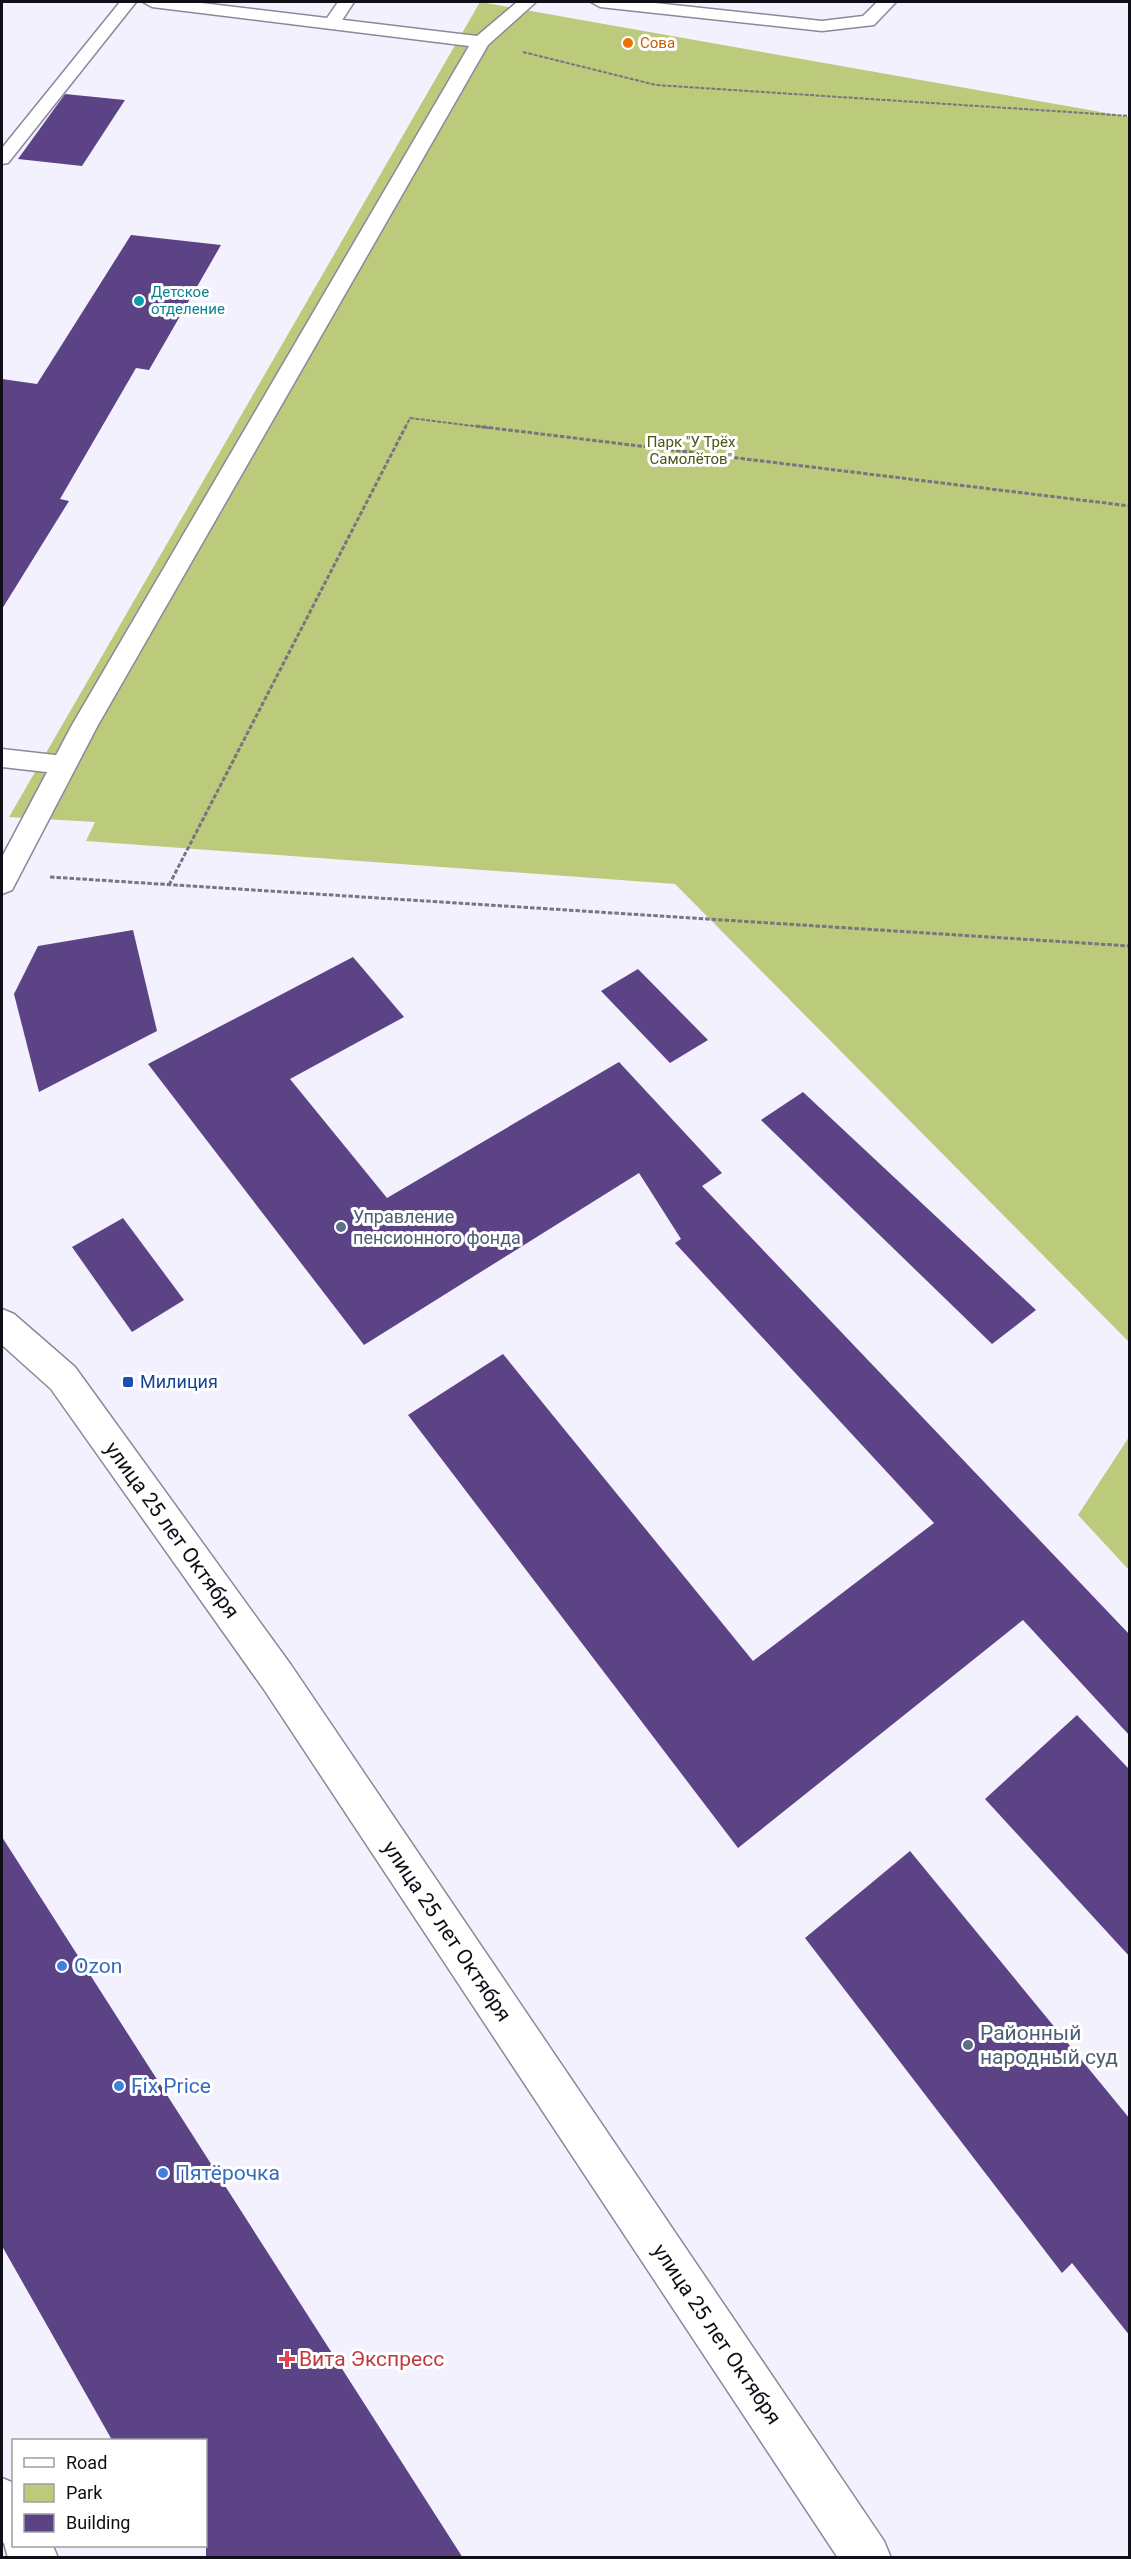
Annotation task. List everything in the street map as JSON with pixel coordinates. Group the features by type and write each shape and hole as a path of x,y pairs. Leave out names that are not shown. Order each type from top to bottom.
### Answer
{"street":[{"path":"159,2 481,42"},
{"path":"5,879 85,725 481,42 527,2"},
{"path":"600,2 822,26 868,21 887,2"},
{"name":"улица 25 лет Октября","path":"2,1324 63,1378 278,1678 867,2558"},
{"path":"2,2502 12,2520"}],"lane":[{"path":"2,159 128,2"},
{"path":"331,24 346,2"},
{"path":"2,758 64,765"}],"path":[{"path":"481,42 656,85 1130,116"},
{"path":"169,885 410,418 1130,507"},
{"path":"5,879 169,885 1130,946"}],"green space":[{"name":"Парк \"У Трёх Самолётов\"","path":"480,2 1129,117 1129,1342 675,884 86,841 95,822 9,817"},
{"path":"1129,1437 1129,1570 1078,1515"}],"building":[{"path":"65,94 125,100 82,166 18,159"},
{"path":"131,235 221,245 149,370 136,368 60,499 69,501 2,609 2,379 37,384"},
{"path":"133,930 157,1031 39,1092 14,994 38,946"},
{"path":"353,957 404,1017 290,1079 387,1198 619,1062 722,1173 702,1186 1130,1635 1130,1736 1023,1620 738,1848 408,1415 503,1354 753,1661 934,1523 675,1243 681,1239 639,1173 364,1345 148,1064"},
{"path":"638,969 708,1040 670,1063 601,991"},
{"path":"803,1092 1036,1310 992,1344 761,1120"},
{"path":"123,1218 184,1300 132,1332 72,1247"},
{"path":"1077,1715 1130,1770 1130,1957 985,1799"},
{"path":"2,1837 463,2558 206,2558 207,2439 111,2439 2,2246"},
{"path":"910,1851 1130,2119 1130,2336 1072,2263 1062,2273 805,1938"}],"place":[{"name":"Сова","path":"628,43"},
{"name":"Детское отделение","path":"139,301"},
{"name":"Управление пенсионного фонда","path":"341,1227"},
{"name":"Милиция","path":"128,1382"},
{"name":"Ozon","path":"62,1966"},
{"name":"Районный народный суд","path":"968,2045"},
{"name":"Fix Price","path":"119,2086"},
{"name":"Пятёрочка","path":"163,2173"},
{"name":"Вита Экспресс","path":"287,2359"}]}
